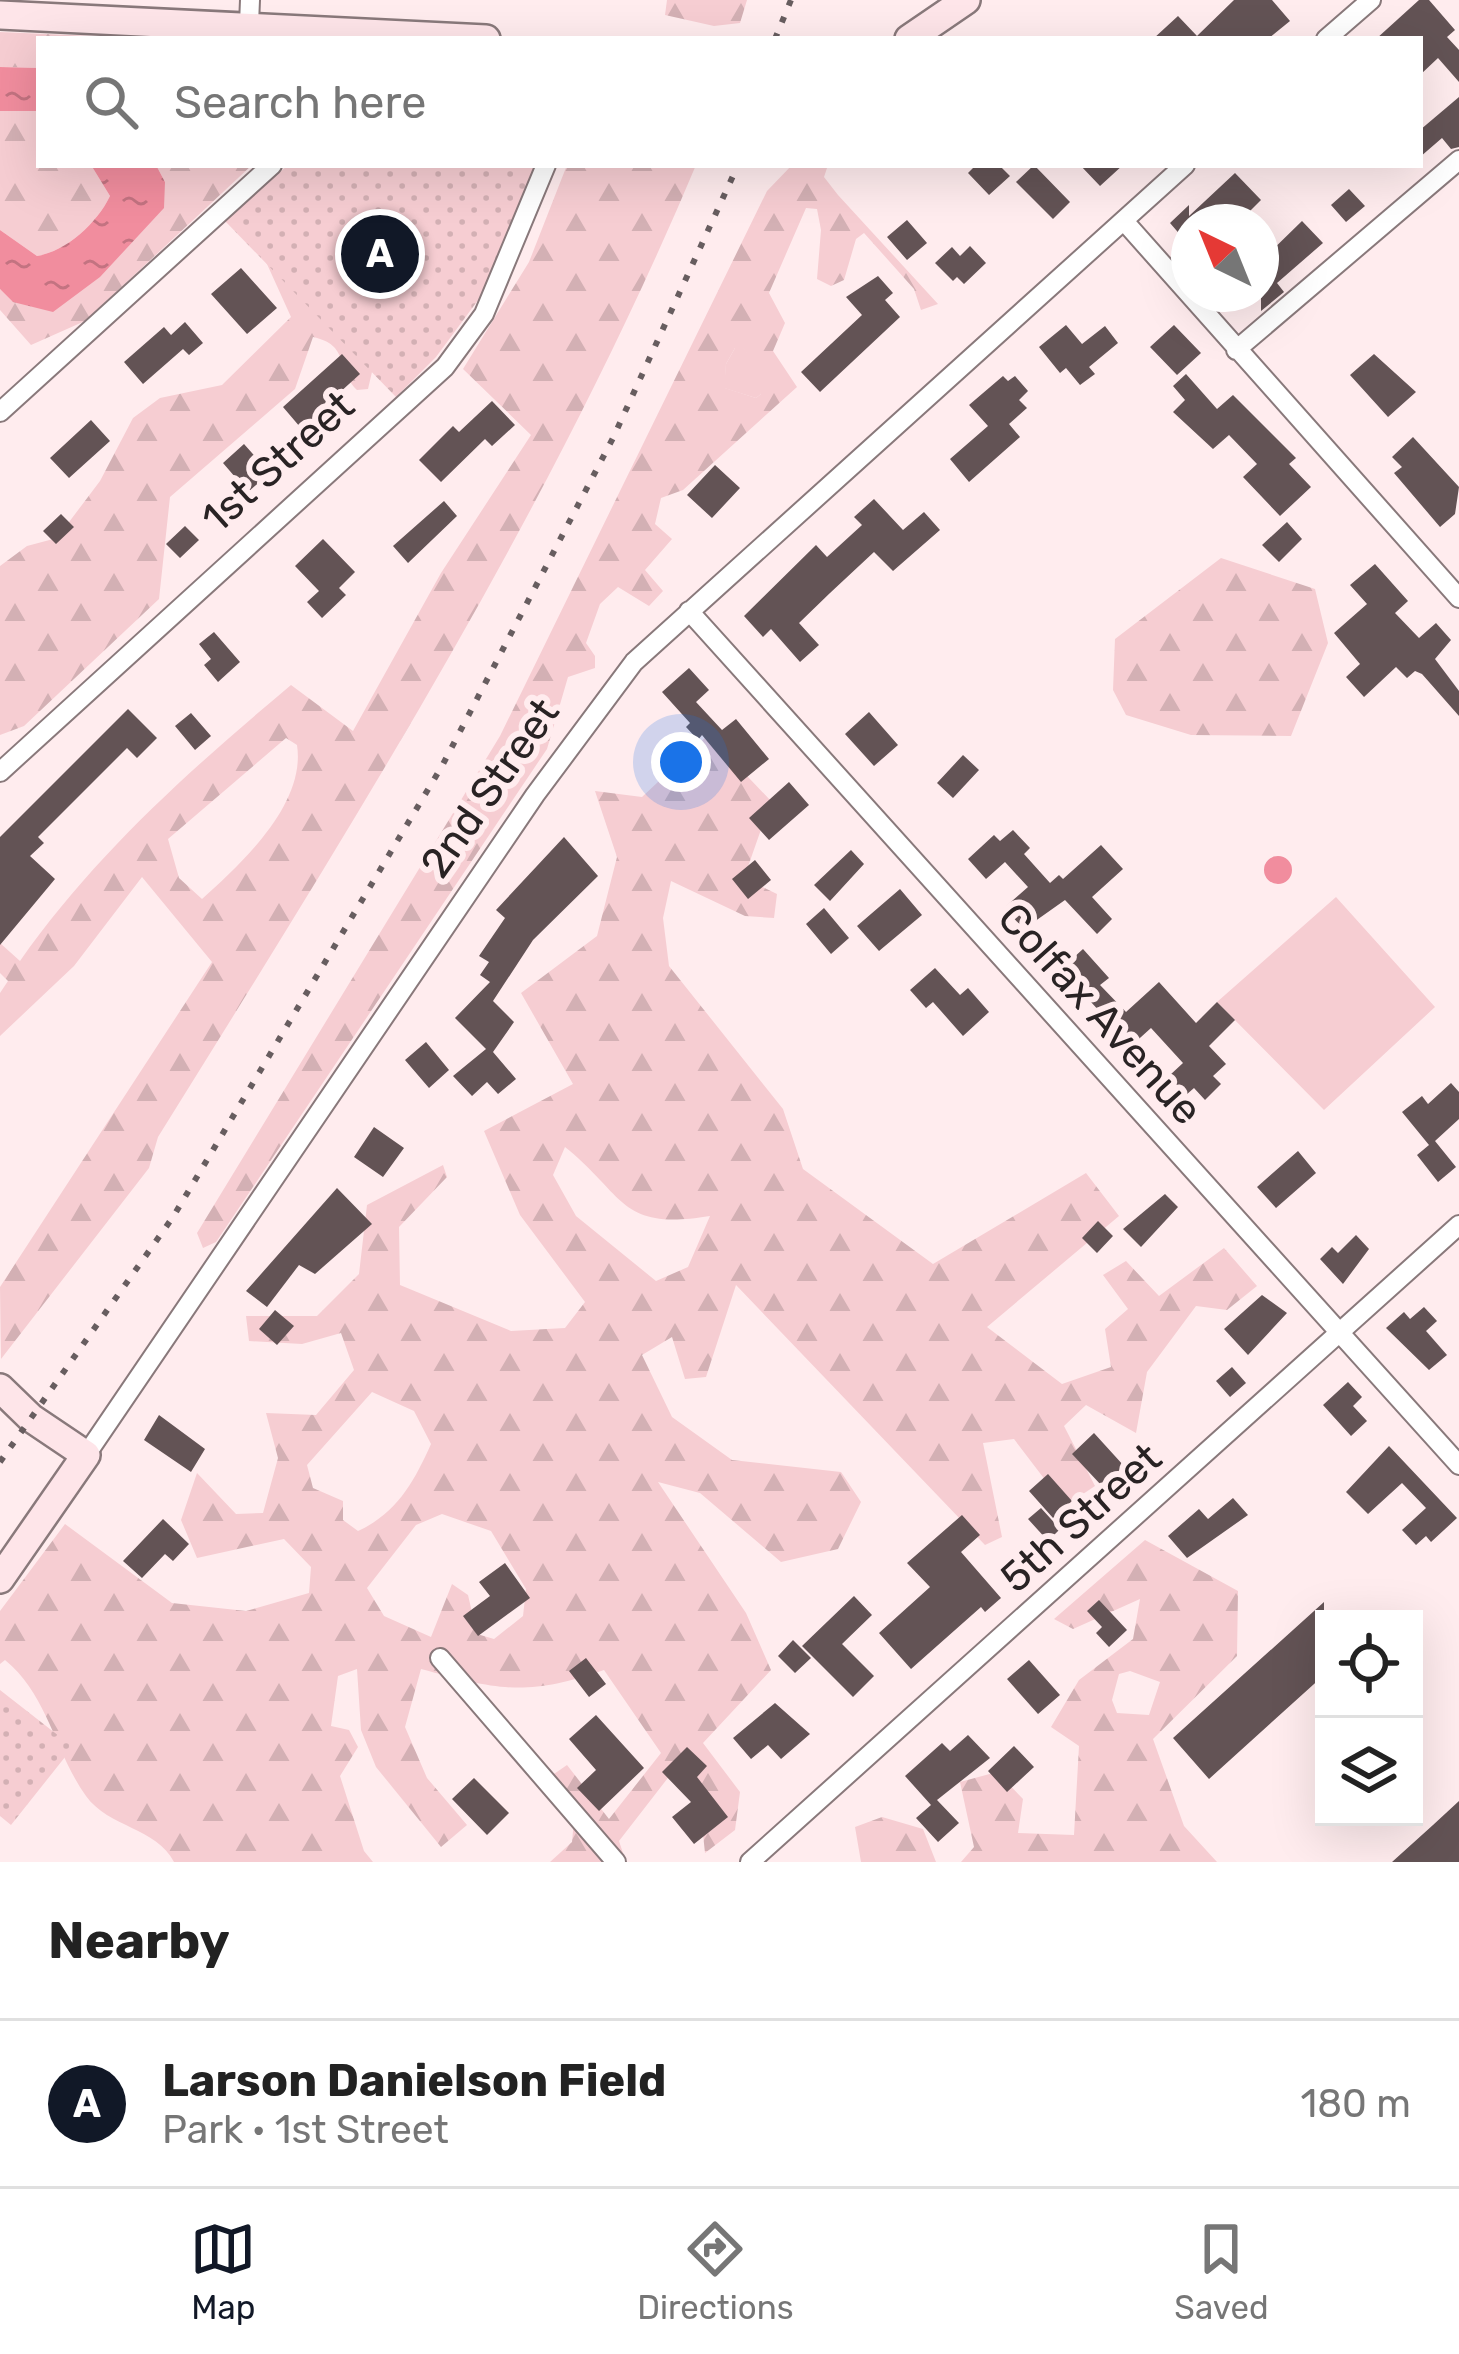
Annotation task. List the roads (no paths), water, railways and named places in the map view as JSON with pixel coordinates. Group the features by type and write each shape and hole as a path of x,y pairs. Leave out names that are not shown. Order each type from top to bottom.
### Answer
{"street":[{"path":"913,36 966,0"},
{"path":"1329,36 1370,0"},
{"path":"0,15 107,23 250,12 378,36"},
{"path":"1236,350 1459,160"},
{"path":"0,412 269,168"},
{"name":"1st Street","path":"0,772 445,367 484,314 545,168"},
{"name":"2nd Street","path":"0,1579 580,730 634,662 1182,168"},
{"path":"1124,220 1459,598"},
{"name":"Colfax Avenue","path":"688,611 1459,1465"},
{"name":"5th Street","path":"750,1862 1459,1225"},
{"path":"0,1388 31,1418 86,1455"},
{"path":"440,1658 616,1862"}],"water":[{"path":"0,67 36,68 36,111 0,111"},
{"path":"93,168 158,168 165,182 164,208 100,277 53,312 13,302 0,289 0,230 37,256 48,253 89,226 110,196"},
{"path":"1278,856 1288,860 1292,870 1288,880 1278,884 1268,880 1264,870 1268,860"}],"railway":[{"path":"776,36 791,0"},
{"path":"0,1462 173,1217 442,766 613,438 737,168"}],"place":[{"name":"Larson Danielson Field","path":"380,254"}]}
